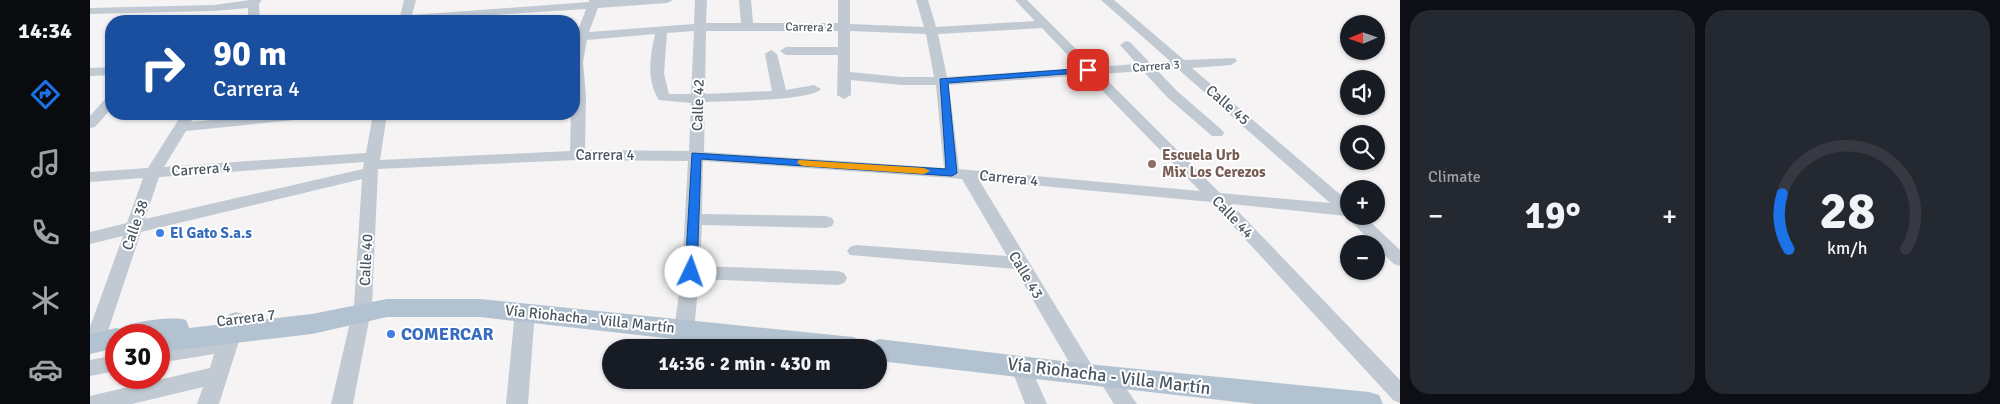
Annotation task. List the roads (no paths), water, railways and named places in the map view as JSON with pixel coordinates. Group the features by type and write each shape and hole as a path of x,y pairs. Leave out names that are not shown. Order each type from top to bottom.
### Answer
{"main road":[{"name":"Vía Riohacha - Villa Martín","path":"370,309 480,308 525,311 768,339"},
{"name":"Carrera 7","path":"170,340 312,324 370,309"},
{"name":"Carrera 7","path":"170,334 232,332"},
{"name":"Vía Riohacha - Villa Martín","path":"887,351 1020,365 1097,376 1369,404"}],"street":[{"path":"406,15 410,0"},
{"path":"452,15 481,12 506,6 533,15 595,3 643,17 667,0"},
{"name":"Calle 42","path":"684,330 691,272 694,219 701,0"},
{"path":"745,0 747,26"},
{"path":"844,0 844,96"},
{"name":"Calle 43","path":"922,0 933,31 959,173 1018,263 1097,376 1126,404"},
{"name":"Calle 44","path":"1021,0 1216,198 1400,394"},
{"name":"Calle 45","path":"1107,0 1340,203"},
{"path":"90,11 214,8 255,2 254,15"},
{"path":"580,32 595,3"},
{"name":"Carrera 2","path":"580,35 643,17 662,30 747,26 843,27 933,31 1044,24"},
{"path":"662,30 657,51 659,91 664,97 698,98 780,95 814,89"},
{"path":"1126,45 1172,94 1218,133"},
{"path":"786,50 843,51"},
{"path":"771,54 780,95"},
{"name":"Carrera 3","path":"843,75 901,81 943,80 1231,61"},
{"path":"90,72 105,71"},
{"path":"90,124 105,108"},
{"name":"Calle 38","path":"101,346 134,228 153,172 185,120"},
{"name":"Calle 40","path":"342,404 370,309 371,165 379,120"},
{"path":"577,155 578,120"},
{"name":"Carrera 4","path":"90,177 153,172 371,165 577,155 695,156 959,173 1340,211"},
{"path":"90,238 371,165"},
{"path":"694,219 826,222"},
{"name":"Calle 45","path":"1364,225 1400,260"},
{"path":"856,251 1018,263"},
{"path":"691,272 838,278"},
{"path":"517,404 525,311"},
{"path":"170,352 232,332"},
{"path":"208,404 232,332"},
{"path":"90,368 105,365"},
{"path":"1020,365 1036,404"},
{"path":"94,404 217,375"}],"place":[{"name":"Escuela Urb Mix Los Cerezos","path":"1152,164"},
{"name":"El Gato S.a.s","path":"160,233"},
{"name":"COMERCAR","path":"391,334"}]}
